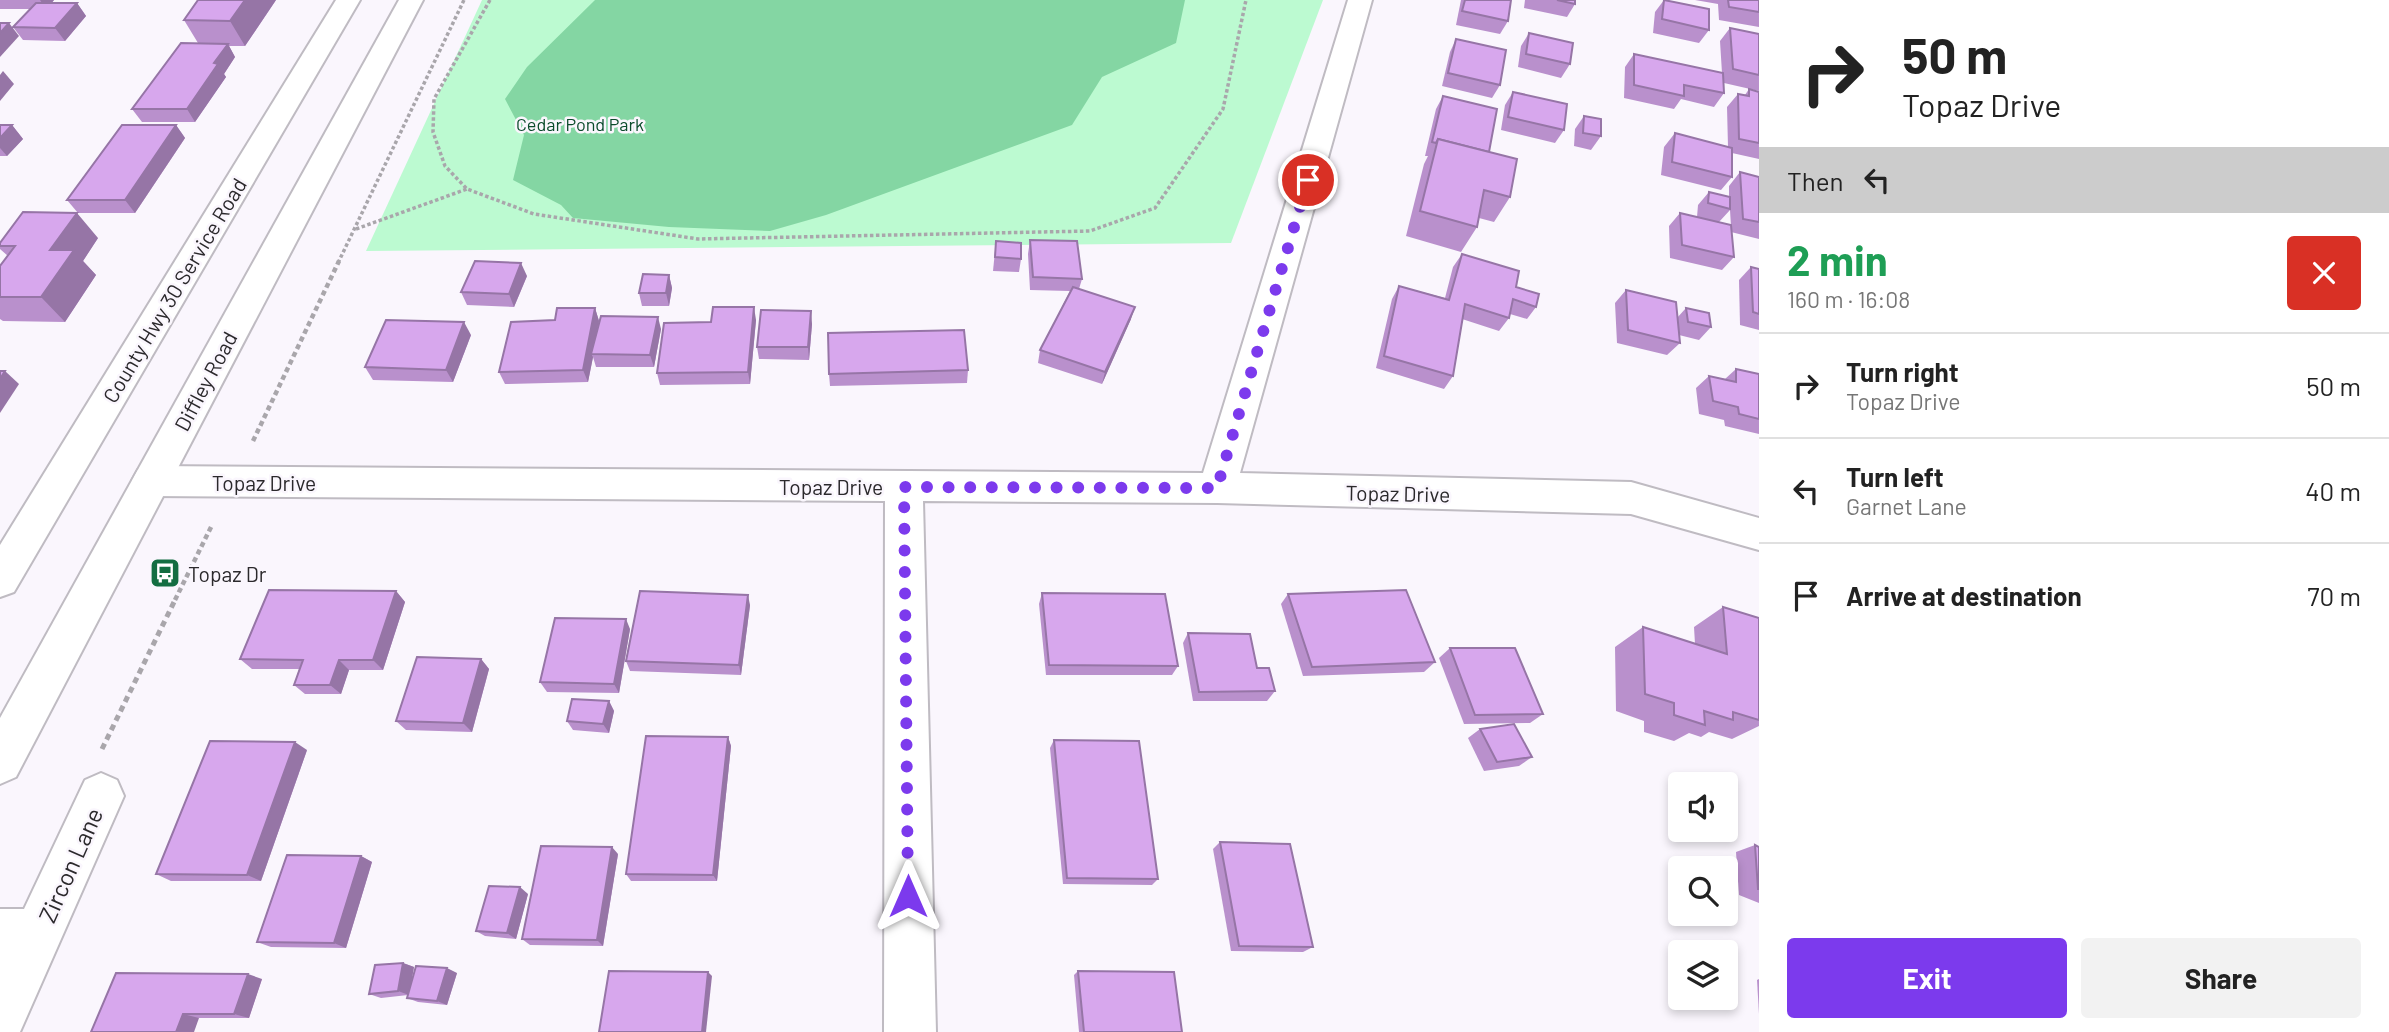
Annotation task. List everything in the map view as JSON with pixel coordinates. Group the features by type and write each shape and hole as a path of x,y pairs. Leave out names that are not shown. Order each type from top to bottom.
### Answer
{"street":[{"name":"County Hwy 30 Service Road","path":"0,580 348,0"},
{"name":"Diffley Road","path":"0,762 411,0"},
{"path":"1217,488 1360,0"},
{"name":"Topaz Drive","path":"151,481 1217,488 1631,498 1759,534"},
{"path":"904,487 910,1032"},
{"name":"Zircon Lane","path":"0,1018 19,934 101,796"}],"path":[{"path":"101,796 100,754 464,0"},
{"path":"490,0 434,99 433,132 445,166 467,189 534,214 698,239 1090,231 1155,208 1223,109 1246,0"},
{"path":"355,230 467,189"}],"green space":[{"name":"Cedar Pond Park","path":"482,0 1323,0 1231,243 366,251"}],"shaded area":[{"path":"595,0 1185,0 1176,43 1102,77 1072,125 826,215 770,231 669,227 573,218 561,205 513,180 524,135 505,99 527,67"}],"building":[{"path":"198,0 245,0 230,21 184,20"},
{"path":"1465,0 1511,0 1508,21 1462,11"},
{"path":"1557,0 1575,0 1575,4"},
{"path":"1664,0 1709,9 1709,30 1662,19"},
{"path":"1728,0 1759,0 1759,12 1729,7"},
{"path":"36,3 77,3 55,28 13,27"},
{"path":"0,23 9,23 0,33"},
{"path":"1730,28 1759,34 1759,75 1733,69"},
{"path":"1529,33 1573,43 1570,64 1526,54"},
{"path":"1456,39 1506,50 1500,85 1448,73"},
{"path":"181,43 228,44 214,63 218,64 187,109 132,109"},
{"path":"1634,54 1723,73 1724,93 1684,85 1684,96 1634,85"},
{"path":"1749,89 1759,92 1759,143 1739,139 1738,94 1749,96"},
{"path":"1513,92 1567,104 1564,130 1508,117"},
{"path":"1443,96 1497,109 1489,152 1438,139 1436,143 1432,142"},
{"path":"1584,116 1601,119 1601,136 1583,133"},
{"path":"0,125 12,125 0,138"},
{"path":"122,125 176,125 125,200 67,200"},
{"path":"1675,133 1732,148 1732,177 1672,162"},
{"path":"1438,139 1517,159 1510,197 1484,190 1477,227 1420,211"},
{"path":"1740,172 1759,177 1759,222 1743,219"},
{"path":"1709,192 1730,197 1730,209 1708,203"},
{"path":"23,212 77,213 50,250 74,250 41,297 0,297 0,266 15,246 0,246 0,243"},
{"path":"1680,213 1731,225 1734,257 1682,245"},
{"path":"1030,240 1077,241 1082,279 1033,277"},
{"path":"996,241 1021,243 1021,259 995,257"},
{"path":"1462,254 1519,271 1516,287 1539,294 1536,307 1513,299 1509,318 1465,304 1453,376 1384,356 1399,286 1449,300"},
{"path":"475,261 521,263 509,294 461,292"},
{"path":"1751,267 1759,269 1759,314 1753,312"},
{"path":"643,274 669,275 666,293 639,293"},
{"path":"1073,287 1135,307 1105,372 1040,350"},
{"path":"1626,290 1676,302 1680,343 1628,330"},
{"path":"713,307 754,307 748,372 657,373 664,323 711,322"},
{"path":"557,308 595,308 583,370 499,372 511,322 555,320"},
{"path":"1686,308 1709,313 1711,327 1688,322"},
{"path":"761,310 811,311 808,347 757,347"},
{"path":"601,316 658,317 650,355 591,354"},
{"path":"386,320 464,322 446,370 365,367"},
{"path":"964,330 968,370 829,374 828,333"},
{"path":"1736,369 1759,374 1759,419 1739,414 1738,407 1713,401 1709,376 1736,382"},
{"path":"269,590 396,591 373,660 339,660 330,685 294,685 303,660 240,659"},
{"path":"1406,590 1435,662 1312,667 1288,594"},
{"path":"640,591 748,595 739,665 626,661"},
{"path":"1042,593 1165,594 1178,666 1049,665"},
{"path":"1723,607 1759,618 1759,720 1733,712 1733,720 1704,711 1705,725 1674,715 1674,703 1645,694 1643,627 1727,654"},
{"path":"555,618 626,619 614,684 540,682"},
{"path":"1188,633 1250,634 1257,668 1269,668 1275,691 1199,692"},
{"path":"1450,648 1515,648 1543,714 1475,715"},
{"path":"417,657 481,659 463,723 396,721"},
{"path":"572,699 609,701 603,724 567,721"},
{"path":"1514,724 1532,757 1497,762 1480,729"},
{"path":"646,736 728,737 713,875 626,874"},
{"path":"1054,740 1139,741 1158,879 1067,878"},
{"path":"210,741 295,742 247,875 156,874"},
{"path":"1220,842 1290,844 1313,947 1239,946"},
{"path":"1755,845 1759,847 1759,889 1758,889"},
{"path":"541,846 612,847 597,940 522,939"},
{"path":"287,855 361,856 334,943 257,942"},
{"path":"489,886 520,887 507,933 476,931"},
{"path":"403,963 398,991 369,994 375,965"},
{"path":"416,966 447,968 437,1001 407,998"},
{"path":"609,971 708,972 702,1032 599,1032"},
{"path":"1078,971 1174,972 1182,1032 1084,1032"},
{"path":"116,973 248,974 234,1014 183,1014 176,1032 91,1032"}],"place":[{"name":"Topaz Dr","path":"165,573"}],"route":[{"path":"908,896 904,487 1217,488 1308,180"}]}
